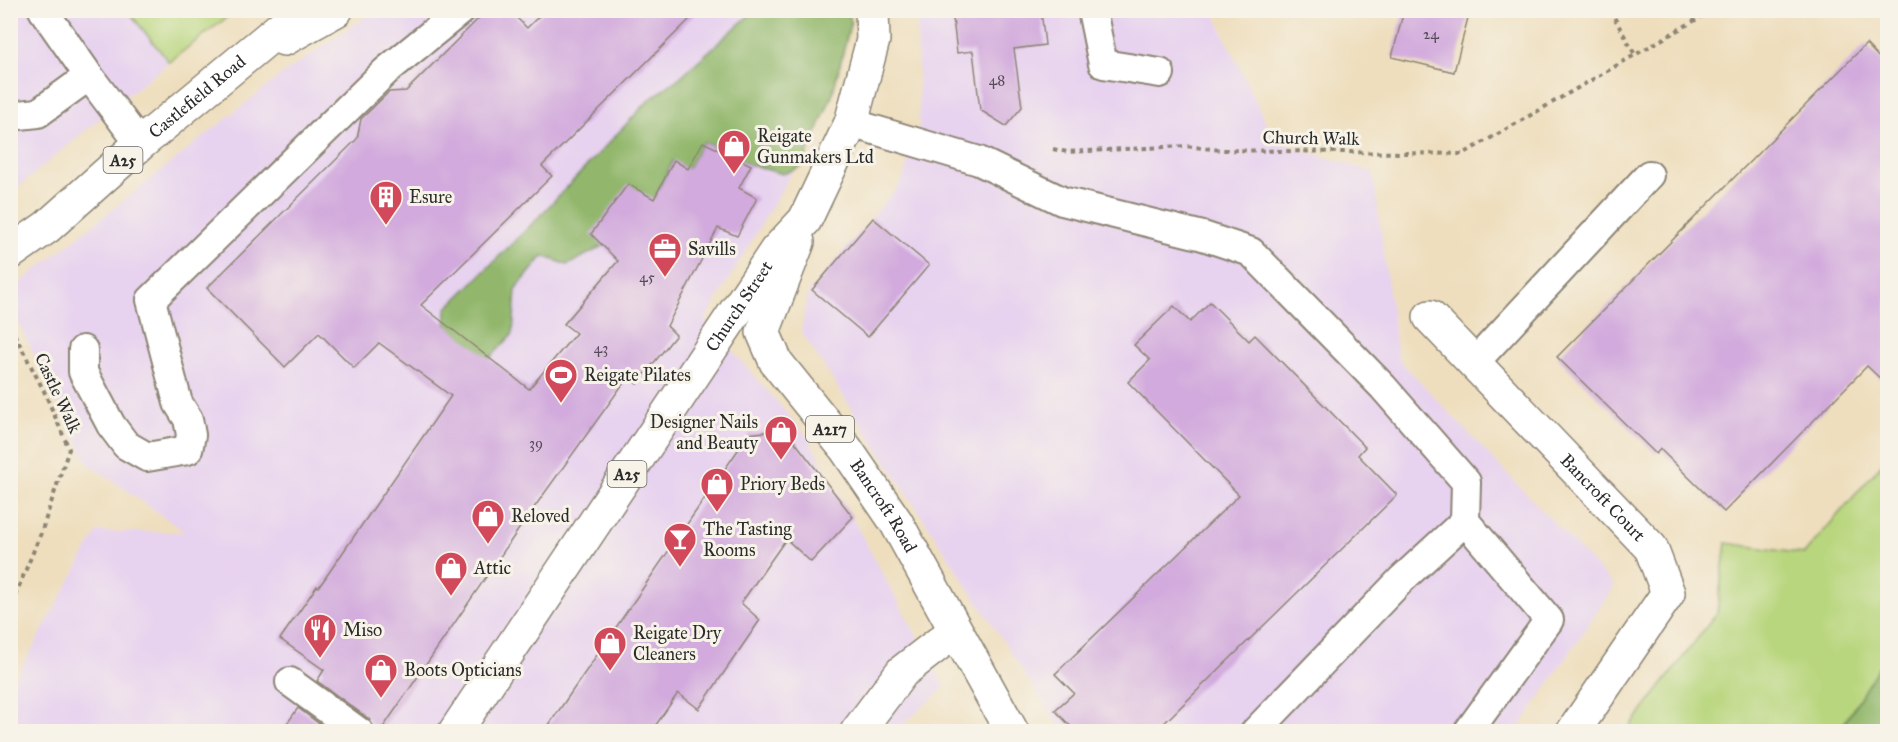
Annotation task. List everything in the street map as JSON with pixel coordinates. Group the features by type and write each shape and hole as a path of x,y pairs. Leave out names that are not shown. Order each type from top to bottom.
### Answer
{"main road":[{"name":"Castlefield Road","path":"10,253 47,227 141,144 302,10"},
{"path":"234,65 336,10"},
{"name":"Church Street","path":"454,732 776,251 805,220 851,123 873,40 872,10"},
{"name":"Bancroft Road","path":"805,220 763,332 776,362 846,449 896,522 1012,732"},
{"name":"Bancroft Court","path":"1430,317 1652,548 1668,593 1572,732"},
{"path":"857,732 902,672 955,631"}],"lane":[{"path":"43,10 89,76 141,144"},
{"path":"83,350 83,372 111,425 126,445 147,457 188,450 191,435 188,419 178,403 151,300 386,71 461,10"},
{"path":"1092,10 1103,64 1160,73"},
{"path":"10,116 38,112 89,76"},
{"path":"851,123 979,161 1062,201 1203,236 1251,252 1383,387 1466,482 1465,521 1549,620 1468,732"},
{"path":"1474,363 1648,175"},
{"path":"1255,732 1402,579 1465,521"},
{"path":"290,682 359,732"}],"path":[{"path":"1610,10 1634,53"},
{"name":"Church Walk","path":"1044,147 1067,152 1186,146 1222,150 1463,154 1634,53 1713,10"},
{"name":"Castle Walk","path":"10,326 44,391 69,449 41,533 10,608"}],"shaded area":[{"path":"11,11 235,11 135,89 11,193"},
{"path":"374,11 844,11 851,21 832,96 788,179 705,320 807,436 945,687 894,732 11,731 11,687 97,532 185,532 88,463 11,308 11,290 280,76"},
{"path":"917,11 1213,11 1274,141 1373,172 1398,359 1614,586 1517,731 1062,731 801,331 808,293 901,183 919,129"}],"green space":[{"path":"128,11 235,11 169,62"},
{"path":"754,11 848,11 851,21 832,96 802,166 783,174 751,165 703,142 688,169 673,161 654,199 603,246 568,265 543,256 516,289 513,334 489,359 446,325 446,309 536,220 649,100 679,78"},
{"path":"1887,458 1887,653 1844,724 1835,732 1626,732 1717,613 1726,543 1804,554"},
{"path":"1887,653 1887,731 1835,731 1844,724"}],"building":[{"path":"487,10 509,10 527,28 545,10 699,10 542,166 552,176 421,305 529,389 576,333 564,324 618,261 591,234 628,184 654,199 674,160 688,169 703,142 751,165 739,188 757,198 737,236 718,228 667,326 676,335 637,384 628,377 523,523 380,732 375,732 369,719 317,681 324,670 280,639 317,586 319,587 451,396 379,343 354,368 319,333 285,367 207,288 357,139 361,119 389,92 406,91"},
{"path":"952,10 1041,10 1045,45 1014,49 1022,107 1006,126 980,110 973,51 957,53"},
{"path":"1404,10 1470,10 1454,72 1392,57"},
{"path":"1866,44 1887,66 1887,385 1867,366 1724,512 1660,449 1656,454 1557,357"},
{"path":"873,218 929,265 868,337 812,290"},
{"path":"1210,302 1249,341 1255,335 1365,447 1358,455 1397,495 1155,732 1076,732 1055,710 1074,693 1055,674 1239,495 1128,382 1150,360 1134,345 1174,306 1190,322"},
{"path":"785,429 853,517 811,562 786,539 741,603 760,620 699,709 678,693 651,732 544,732 749,434"},
{"path":"298,708 330,732 281,732"}],"place":[{"name":"Reigate Gunmakers Ltd","path":"734,175"},
{"name":"Esure","path":"386,226"},
{"name":"Savills","path":"665,278"},
{"name":"Reigate Pilates","path":"561,404"},
{"name":"Designer Nails and Beauty","path":"781,461"},
{"name":"Priory Beds","path":"717,513"},
{"name":"Reloved","path":"488,545"},
{"name":"The Tasting Rooms","path":"680,568"},
{"name":"Attic","path":"451,597"},
{"name":"Miso","path":"320,659"},
{"name":"Reigate Dry Cleaners","path":"610,672"},
{"name":"Boots Opticians","path":"381,699"}]}
